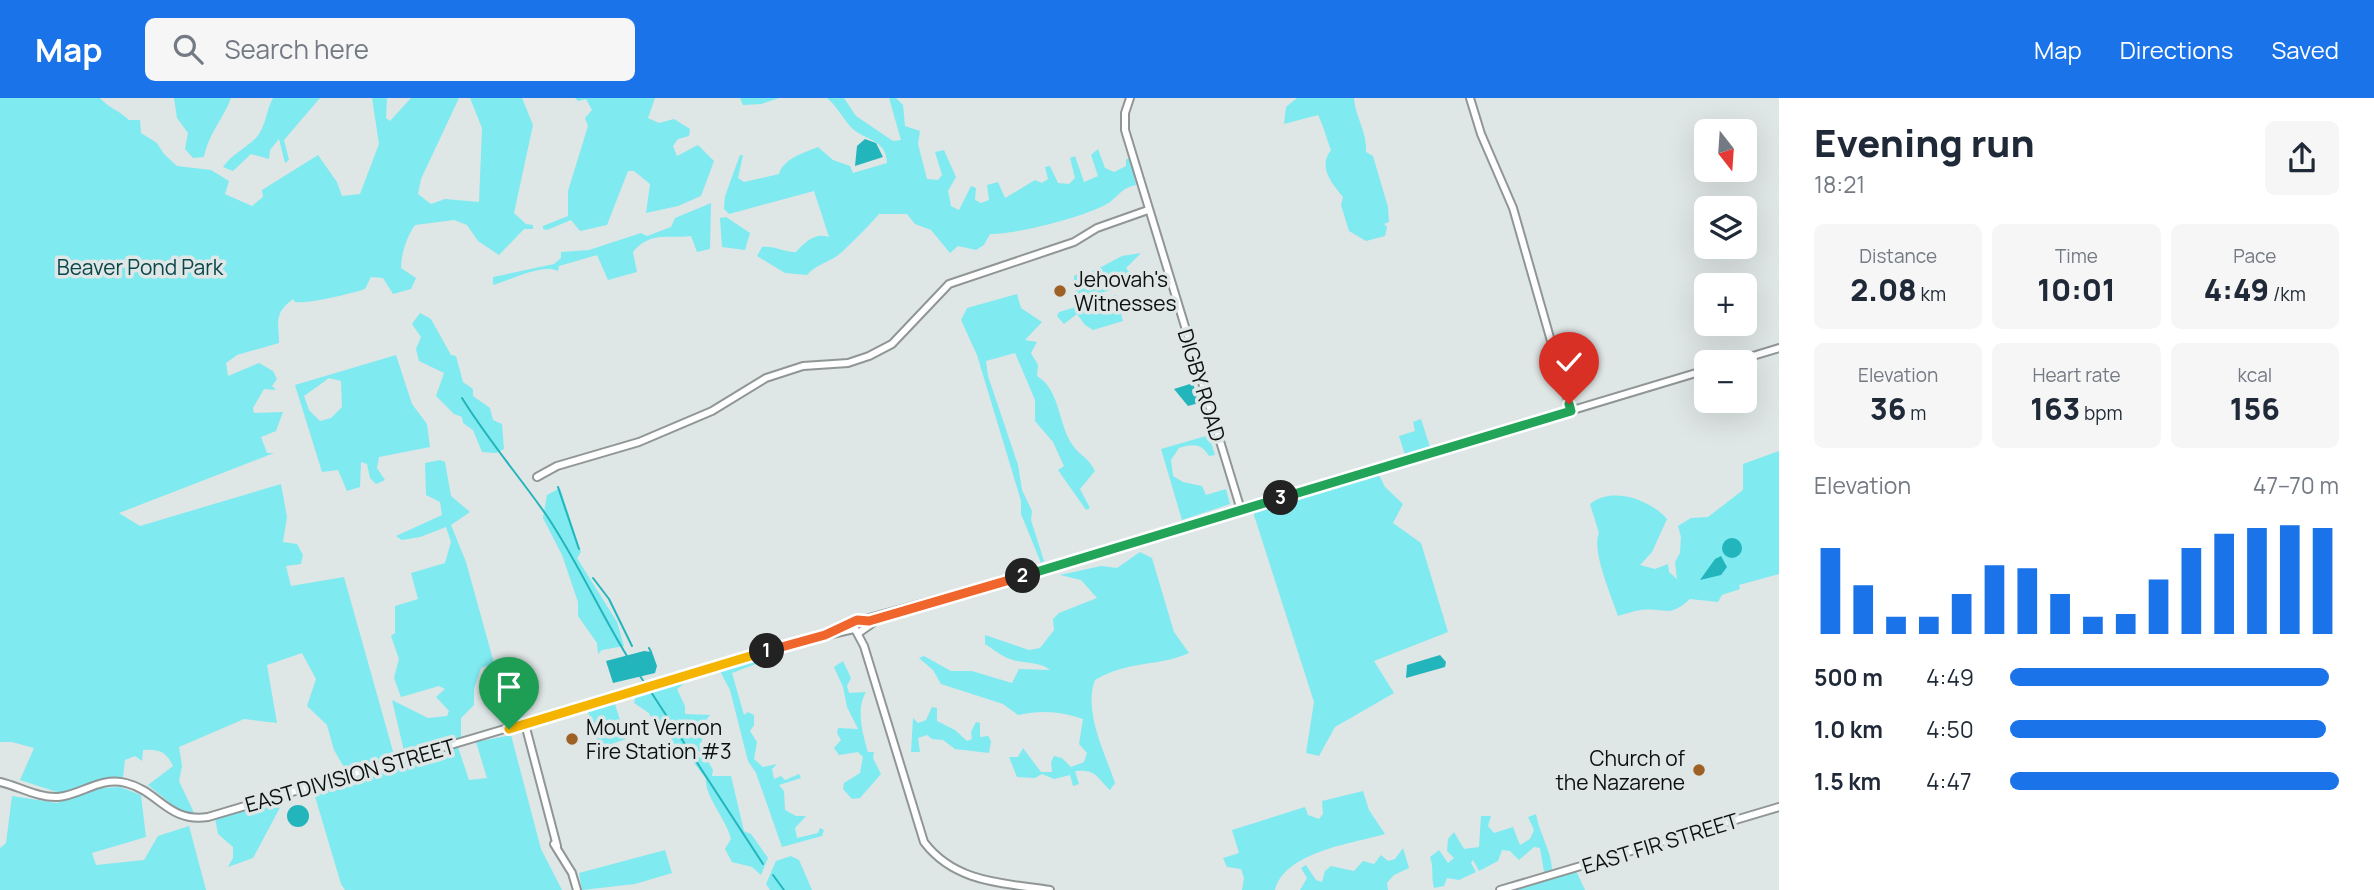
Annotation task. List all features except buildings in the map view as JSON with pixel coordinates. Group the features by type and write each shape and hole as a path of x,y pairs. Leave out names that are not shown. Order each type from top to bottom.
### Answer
{"street":[{"name":"DIGBY ROAD","path":"1130,98 1125,113 1125,130 1241,510"},
{"path":"1470,98 1481,134 1513,208 1571,411"},
{"path":"537,477 557,466 639,442 712,411 766,377 803,366 848,363 869,356 891,344 949,284 1073,242 1097,228 1148,210"},
{"path":"1757,355 1779,348"},
{"path":"854,628 857,620 892,614 1694,374"},
{"path":"854,628 864,629 892,614"},
{"path":"862,620 864,629"},
{"path":"854,628 865,643 917,822 924,842 933,855 947,867 969,877 1050,890"},
{"name":"EAST DIVISION STREET","path":"0,782 54,797 110,781 124,782 138,787 180,816 196,819 854,628"},
{"path":"525,724 539,779 538,795 576,890"},
{"name":"EAST FIR STREET","path":"1500,890 1779,807"}],"green space":[{"name":"Beaver Pond Park","path":"0,98 100,98 129,120 140,120 141,133 157,143 177,166 211,170 229,181 225,194 252,206 263,197 262,190 318,155 337,182 342,196 360,194 379,144 372,98 387,98 386,118 390,121 411,98 459,98 421,179 418,194 431,204 445,199 479,202 482,128 470,98 522,98 533,125 514,213 526,224 533,225 533,229 524,229 499,255 478,241 467,225 454,220 415,225 407,240 401,263 401,268 416,278 411,289 393,294 383,278 371,277 365,289 358,291 310,302 295,302 293,299 280,314 279,343 237,355 226,363 228,376 259,363 273,371 277,379 272,386 276,390 264,389 253,408 254,413 283,412 276,431 261,437 267,453 274,453 119,513 140,526 281,484 287,517 283,542 297,544 303,555 301,564 286,566 291,586 344,577 394,755 345,769 334,750 327,725 307,706 316,679 302,653 267,665 277,723 244,719 179,747 182,766 179,781 195,815 180,811 148,785 173,766 164,754 157,751 143,750 142,761 135,756 125,760 123,777 101,779 60,793 20,780 34,748 0,742"},
{"path":"174,98 231,98 209,141 204,157 193,158 185,149 188,133 177,118"},
{"path":"273,98 320,98 284,140 289,160 285,163 279,139 270,150 269,159 251,154 233,171 223,167 259,134"},
{"path":"575,98 655,98 648,118 659,123 674,119 690,129 689,136 678,139 673,146 677,156 698,145 714,161 701,196 678,206 646,213 650,184 634,171 628,171 607,225 580,231 571,220 547,230 543,229 543,226 568,216 568,191 588,126 585,118 592,110 586,99 578,101"},
{"path":"740,98 779,98 761,104 743,105"},
{"path":"827,98 844,98 856,116 893,141 901,140 889,98 896,98 903,105 905,126 920,131 918,144 927,179 938,180 942,175 935,152 944,150 956,177 948,191 951,206 959,210 971,186 976,188 975,200 981,203 989,200 987,185 998,182 1005,198 1035,180 1042,183 1048,179 1045,167 1050,166 1058,183 1069,184 1075,178 1070,158 1075,156 1084,182 1098,176 1091,155 1098,149 1105,168 1114,172 1126,166 1126,159 1130,159 1136,185 1124,190 1110,202 1086,213 1033,228 990,234 984,245 976,250 958,246 950,253 931,230 915,224 907,214 879,214 840,254 807,275 785,273 757,256 762,247 796,252 815,237 829,237 814,191 729,214 724,209 725,196 740,155 743,155 738,178 744,182 779,174 790,160 818,147 833,160 850,166 853,173 887,163 882,148 854,130"},
{"path":"1297,98 1354,98 1365,137 1366,152 1373,156 1388,207 1389,222 1384,224 1387,227 1385,236 1366,241 1349,231 1341,205 1343,197 1326,168 1327,156 1331,150 1318,115 1284,124 1286,107"},
{"path":"711,203 710,249 697,252 691,236 659,237 646,241 633,252 637,272 608,280 597,255 559,266 558,271 544,269 493,285 493,277 554,264 561,258 561,252 589,250 641,233 647,236 671,227 675,218"},
{"path":"726,217 750,233 745,250 722,247 720,218"},
{"path":"1141,253 1126,268 1137,282 1081,299 1074,287 1074,276 1079,273 1086,275 1122,256"},
{"path":"1017,294 1021,308 1042,322 1025,340 1037,342 1031,353 1038,365 1037,376 1051,390 1069,439 1095,471 1080,489 1090,508 1086,510 1058,470 1064,466 1053,442 1035,421 1035,400 1015,353 986,361 988,376 1018,465 1022,490 1032,511 1031,520 1044,561 1041,563 1021,514 1021,501 977,355 961,320 967,308"},
{"path":"1116,295 1123,321 1093,330 1085,325 1077,314 1064,324 1057,316 1059,312"},
{"path":"420,313 431,319 451,355 456,356 463,382 473,389 473,396 490,408 493,420 502,424 504,449 496,453 482,452 473,430 463,423 462,417 454,414 436,396 444,373 419,361 416,349 421,337 412,324"},
{"path":"396,355 412,404 427,424 430,447 379,457 377,468 385,480 376,484 370,478 367,464 361,462 360,487 347,491 338,470 322,472 295,385","holes":["329,378 341,381 342,407 331,418 320,421 309,410 304,396"]},
{"path":"1421,419 1430,447 1405,455 1399,436 1415,431 1413,422"},
{"path":"1206,436 1210,439 1215,455 1209,456 1196,446 1179,448 1171,460 1173,476 1183,482 1202,486 1206,495 1226,489 1230,504 1182,520 1161,449"},
{"path":"1779,451 1779,574 1739,585 1740,589 1722,595 1718,602 1690,599 1677,609 1649,609 1618,616 1600,562 1597,541 1599,533 1590,504 1609,496 1630,497 1660,512 1667,519 1652,552 1640,565 1655,569 1668,564 1669,572 1677,579 1675,562 1680,553 1681,537 1678,526 1691,518 1708,517 1743,490 1743,464"},
{"path":"440,460 445,462 451,496 470,512 451,525 466,562 497,674 493,681 488,678 489,665 481,668 474,689 474,705 461,718 461,738 404,751 392,700 428,718 447,716 449,711 436,697 445,689 439,686 401,697 394,678 399,659 391,636 395,633 395,606 418,599 411,573 445,563 451,542 446,527 420,537 402,540 396,536 442,515 440,502 426,495 425,463"},
{"path":"1379,475 1385,487 1403,504 1393,523 1421,543 1448,632 1374,661 1394,693 1335,727 1319,756 1306,753 1314,702 1253,512"},
{"path":"560,488 581,552 577,558 617,622 624,646 602,650 598,654 597,643 578,616 578,602 562,555 543,518 547,495"},
{"path":"1140,552 1152,558 1174,632 1189,653 1120,669 1095,680 1092,692 1093,718 1115,783 1110,790 1096,775 1088,771 1075,771 1079,784 1073,786 1070,775 1054,779 1042,774 1035,778 1017,777 1009,757 1018,757 1023,748 1041,772 1052,772 1051,762 1054,756 1062,758 1071,767 1084,762 1087,753 1079,744 1083,719 1051,712 1018,715 1003,704 941,684 933,670 919,658 924,656 951,671 972,671 1012,683 1019,669 1050,670 1041,665 1003,656 985,644 985,635 1029,650 1040,648 1054,630 1053,619 1059,613 1097,598 1081,580 1060,575 1101,566 1117,568"},
{"path":"767,657 767,660 732,673 744,715 748,712 754,715 754,725 750,731 757,742 754,759 763,767 777,764 772,769 774,779 781,776 785,780 799,774 801,778 779,785 784,791 785,810 796,816 806,816 795,828 797,838 818,833 820,828 824,830 822,836 782,847 756,773 748,761 730,690 720,671"},
{"path":"843,661 851,678 847,686 849,693 866,692 861,705 862,729 868,752 874,752 873,758 881,774 860,798 852,799 843,789 844,783 860,773 863,757 858,752 839,755 834,748 841,740 837,733 838,728 858,729 847,707 843,687 834,667"},
{"path":"686,682 677,689 685,706 685,714 710,715 702,725 702,741 699,745 713,770 712,776 731,776 744,831 751,834 768,858 761,875 752,867 732,862 725,849 731,839 708,792 706,779 689,756 678,751 667,731 656,729 649,713 634,703 636,696"},
{"path":"614,701 626,739 600,748 587,709"},
{"path":"932,707 937,708 937,721 955,730 967,741 972,739 971,732 976,722 980,723 980,737 988,736 991,741 989,753 955,749 943,740 932,739 927,735 918,738 920,752 911,752 913,718 918,723 926,720"},
{"path":"511,735 541,849 562,890 345,890 314,793 316,790 458,747 469,780 487,778 476,742"},
{"path":"120,787 141,795 146,837 92,853 96,865 144,860 158,836 189,826 206,890 0,890 0,848 6,843 12,796 57,803 102,788"},
{"path":"1363,791 1369,810 1385,834 1337,846 1305,858 1281,877 1275,890 1242,890 1244,878 1241,869 1227,867 1223,858 1239,853 1232,830 1305,807 1308,815 1319,819 1323,814 1322,801"},
{"path":"284,800 253,858 228,867 233,858 233,847 218,834 215,818"},
{"path":"1536,814 1552,870 1544,872 1540,848 1534,847 1519,860 1510,851 1502,850 1498,861 1479,871 1473,860 1471,863 1476,872 1459,880 1447,878 1444,886 1434,888 1430,857 1439,850 1448,863 1454,858 1447,851 1448,839 1454,832 1464,849 1479,847 1481,816 1491,816 1488,826 1494,833 1513,827 1520,845 1530,839 1534,830 1528,817"},
{"path":"1403,848 1409,868 1394,875 1387,883 1388,890 1300,890 1307,878 1301,868 1306,865 1316,880 1322,882 1325,871 1331,866 1354,871 1363,861 1374,864 1381,855 1388,861 1395,859"},
{"path":"665,850 672,873 635,884 582,890 579,873"},
{"path":"791,856 799,860 812,890 770,890 766,884 776,861"},
{"path":"1576,871 1585,890 1510,890"}],"shaded area":[{"path":"865,139 876,143 883,157 855,166 857,146"},
{"path":"1193,383 1199,403 1188,406 1174,389"},
{"path":"1732,538 1739,541 1742,548 1739,555 1732,558 1725,555 1722,548 1725,541"},
{"path":"1721,556 1727,567 1721,575 1700,580 1715,559"},
{"path":"644,651 652,652 657,666 655,673 613,683 606,661"},
{"path":"1440,655 1446,662 1445,667 1406,678 1407,665"},
{"path":"298,805 306,808 309,816 306,824 298,827 290,824 287,816 290,808"}],"waterway":[{"path":"462,398 547,516 627,656"},
{"path":"558,487 579,549"},
{"path":"593,578 609,599 632,646"},
{"path":"649,648 651,652"},
{"path":"640,676 644,682"},
{"path":"651,692 763,864"},
{"path":"773,875 784,890"}],"place":[{"name":"Jehovah's Witnesses","path":"1060,291"},
{"name":"Mount Vernon Fire Station #3","path":"572,739"},
{"name":"Church of the Nazarene","path":"1699,770"}],"route":[{"path":"509,729 825,635 860,619 869,621 878,616 1170,532 1571,411 1569,404"}]}
